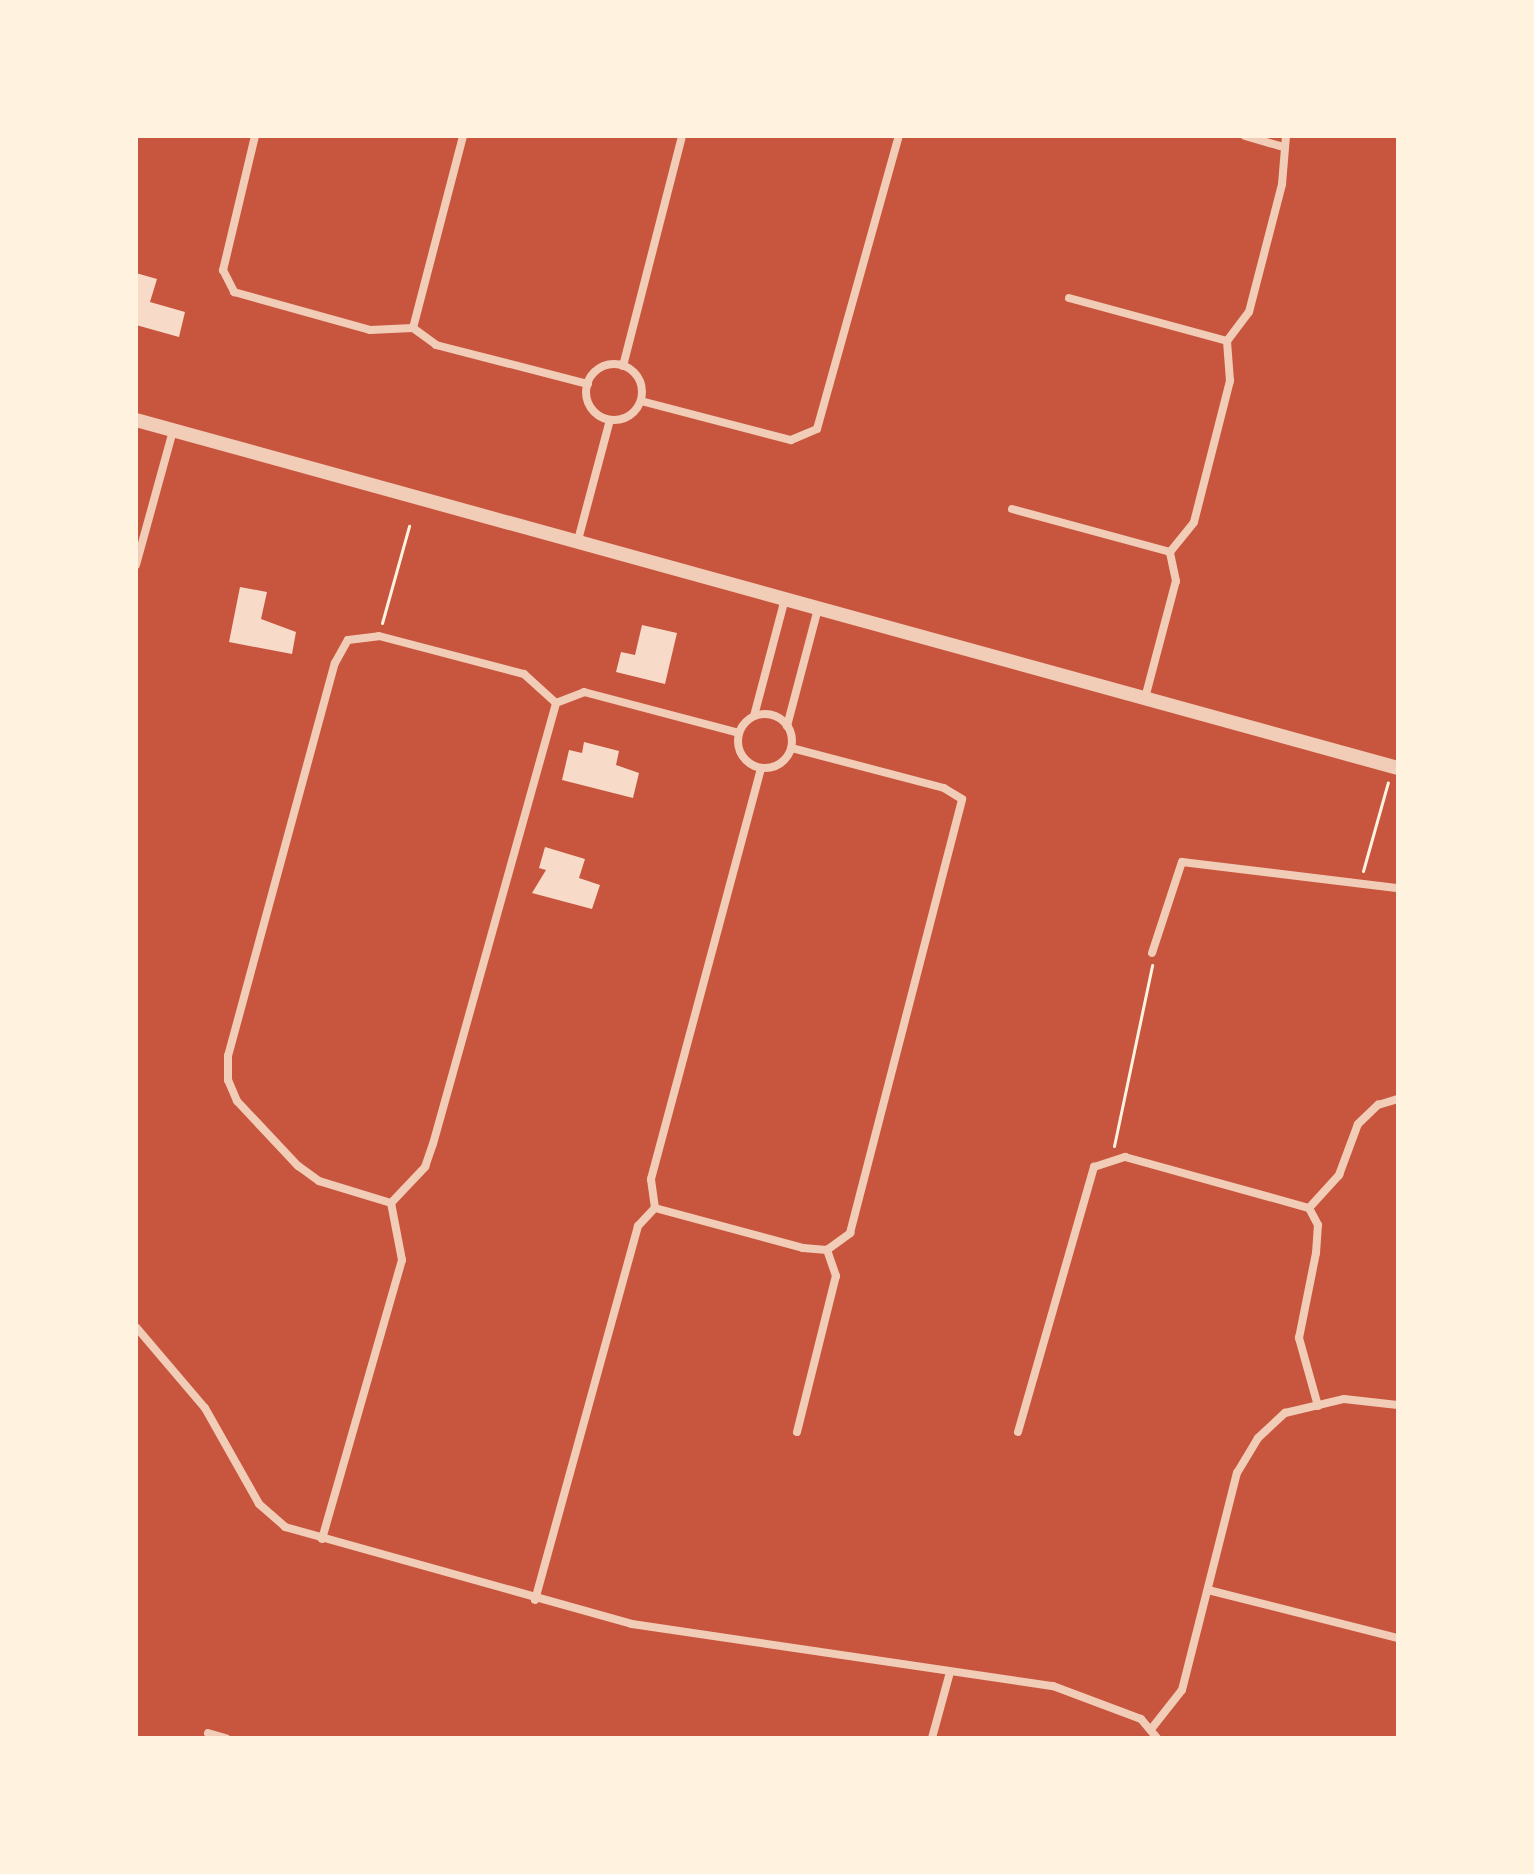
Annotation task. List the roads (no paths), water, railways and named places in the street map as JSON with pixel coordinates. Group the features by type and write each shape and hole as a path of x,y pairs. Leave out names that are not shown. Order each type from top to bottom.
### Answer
{"street":[{"path":"255,136 223,270 234,292 370,330 413,328 436,345 588,384"},
{"path":"413,328 463,136"},
{"path":"623,366 682,136"},
{"path":"641,401 791,440 817,429 899,136"},
{"path":"1245,136 1281,146"},
{"path":"1170,552 1194,522 1230,381 1227,341 1249,312 1282,184 1281,146 1286,136"},
{"path":"1069,298 1227,341"},
{"path":"606,365 623,366 641,384 641,401 629,416 610,420 589,403 588,384 606,365"},
{"path":"136,420 1395,767"},
{"path":"578,540 610,420"},
{"path":"136,565 173,431"},
{"path":"1012,509 1170,552"},
{"path":"1145,698 1176,581 1170,552"},
{"path":"785,599 754,716 739,733 740,751 761,768 776,766 791,748"},
{"path":"791,748 787,726 818,609"},
{"path":"391,1203 319,1181 298,1166 237,1101 228,1080 228,1056 335,663 348,640 379,636 524,674 556,703"},
{"path":"556,703 584,692 739,733"},
{"path":"391,1203 425,1167 433,1144 556,703"},
{"path":"754,716 773,715 787,726"},
{"path":"791,748 944,788 962,799 850,1233 827,1250"},
{"path":"655,1208 651,1179 761,768"},
{"path":"1152,953 1182,862 1398,888"},
{"path":"1309,1208 1339,1175 1358,1124 1378,1105 1398,1099"},
{"path":"1018,1432 1083,1186 1112,1157 1309,1208 1318,1225 1316,1253 1299,1338 1318,1406"},
{"path":"322,1539 402,1260 391,1203"},
{"path":"655,1208 827,1250"},
{"path":"535,1600 638,1226 655,1208"},
{"path":"797,1432 836,1276 827,1250"},
{"path":"136,1327 205,1408 265,1512 322,1539 535,1600 705,1638 1053,1686 1152,1728 1157,1738"},
{"path":"1152,1728 1182,1690 1237,1473 1258,1438 1285,1413 1344,1399 1398,1405"},
{"path":"1208,1590 1398,1638"},
{"path":"932,1738 950,1672"},
{"path":"208,1733 226,1738"}]}
